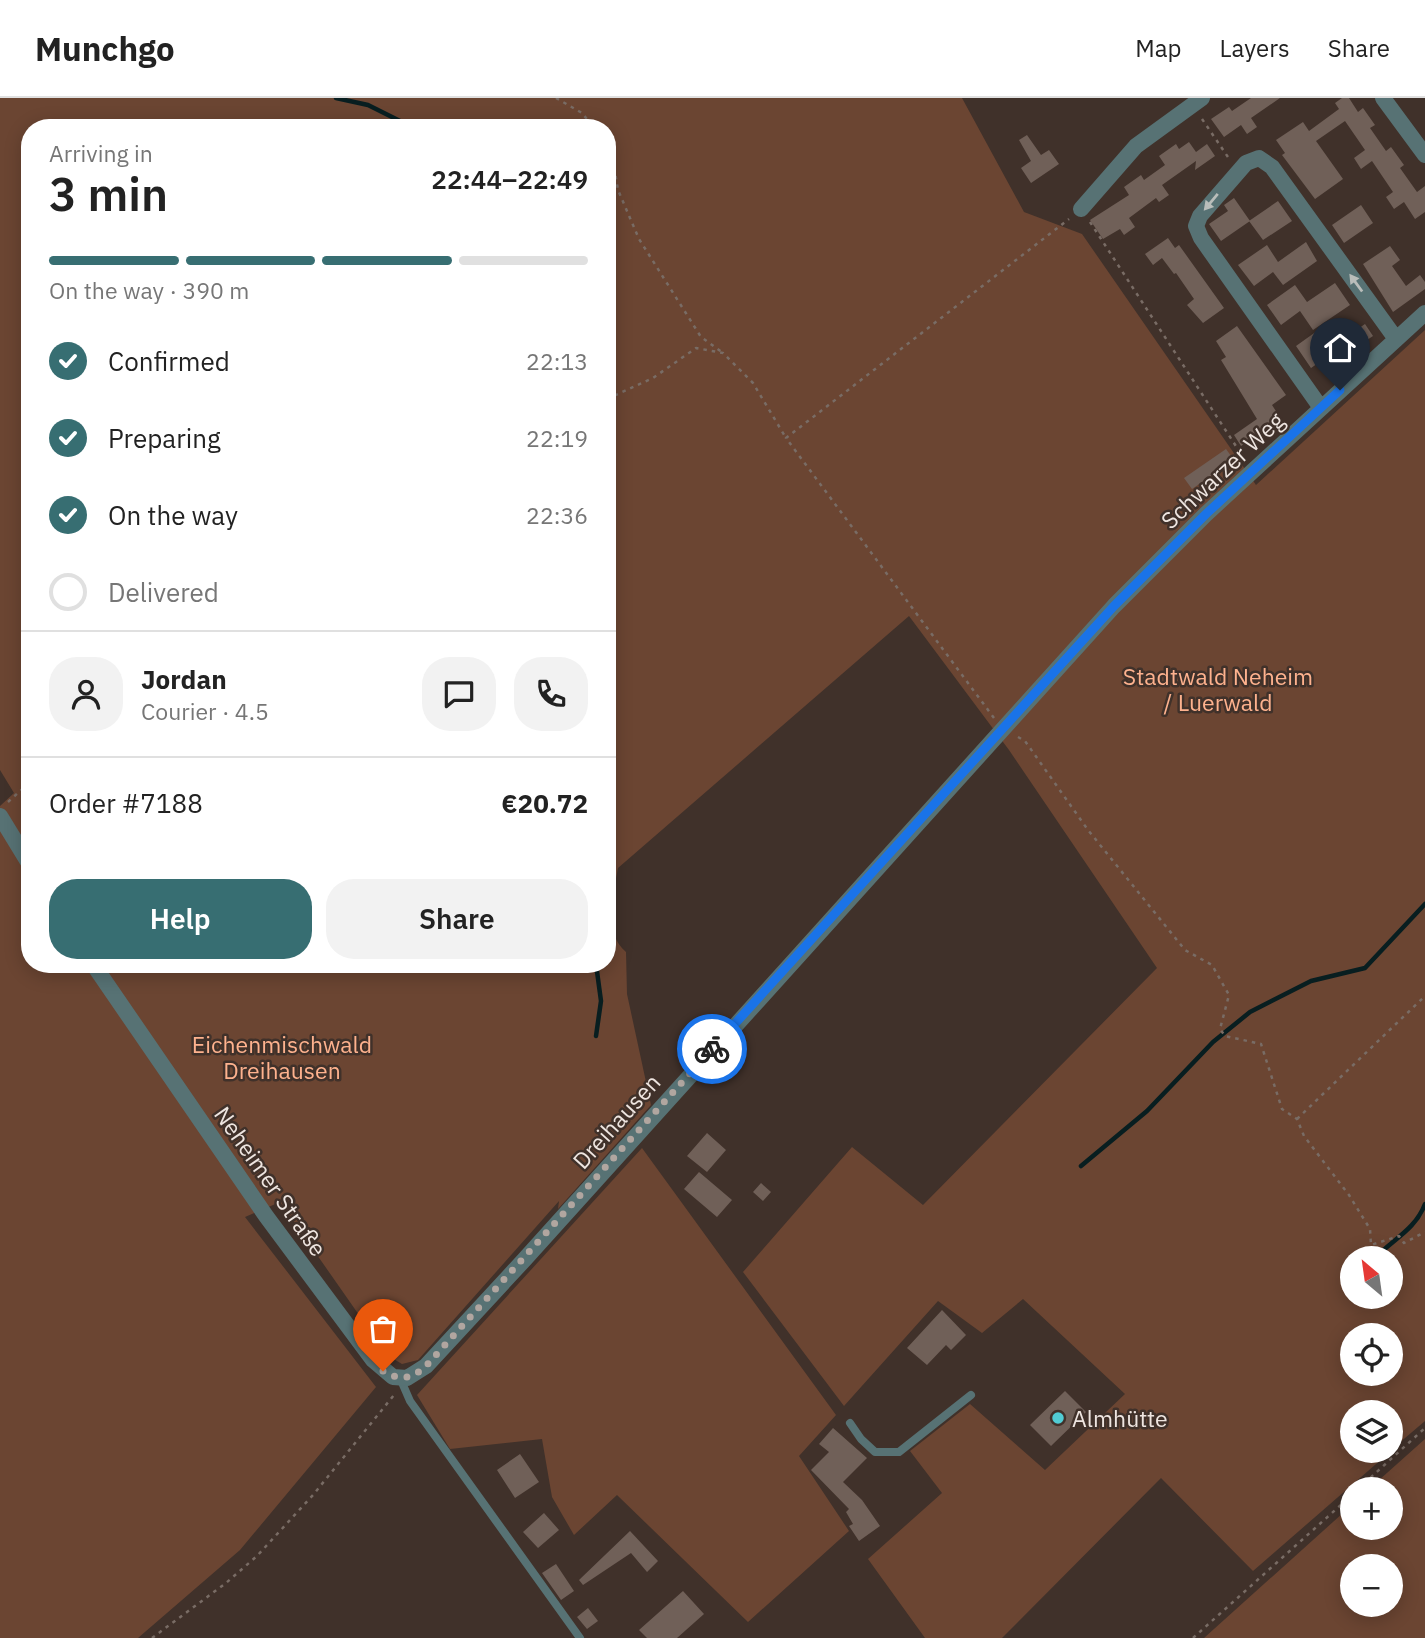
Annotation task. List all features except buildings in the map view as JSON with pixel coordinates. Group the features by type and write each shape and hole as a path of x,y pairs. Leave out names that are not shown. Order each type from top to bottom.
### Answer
{"street":[{"path":"1383,98 1425,155"},
{"path":"1081,209 1136,146 1197,101"},
{"path":"1321,408 1201,238 1196,226 1200,216 1238,171 1252,159 1266,160 1396,339"},
{"name":"Schwarzer Weg","path":"1002,729 1114,606 1252,471 1425,313"},
{"name":"Dreihausen","path":"400,1378 413,1375 426,1366 1002,729"},
{"path":"0,816 21,850"},
{"name":"Neheimer Straße","path":"99,973 274,1227 373,1360 383,1371 400,1378"}],"lane":[{"path":"400,1378 410,1401 580,1638"},
{"path":"850,1423 861,1439 875,1452 899,1452 971,1395"}],"path":[{"path":"556,98 582,113 587,119"},
{"path":"1197,101 1238,171"},
{"path":"616,178 618,190 639,239 701,337 723,353 753,383 786,438 1002,729 1025,741 1088,830 1185,950 1212,965 1230,995 1220,1029 1225,1036 1261,1044 1282,1109 1297,1118 1304,1136 1349,1195 1370,1229 1371,1245 1399,1236 1404,1243 1425,1233"},
{"path":"786,438 1081,209 1252,471"},
{"path":"616,395 653,378 696,348 723,353"},
{"path":"0,809 21,790"},
{"path":"1297,1118 1425,996"},
{"path":"152,1638 226,1583 257,1556 390,1402 400,1378"},
{"path":"1371,1477 1425,1428"},
{"path":"1193,1638 1340,1506"}],"green space":[{"path":"0,98 962,98 1024,212 1082,234 1256,485 1425,330 1425,1421 1403,1440 1403,1400 1340,1400 1340,1463 1377,1463 1361,1477 1340,1477 1340,1495 1253,1571 1161,1478 1002,1638 925,1638 868,1559 942,1493 910,1451 970,1404 1045,1470 1125,1394 1023,1299 982,1333 938,1301 844,1406 743,1272 852,1147 923,1205 1157,968 1009,750 909,616 618,868 616,879 616,119 21,119 21,973 616,973 616,939 626,952 627,994 651,1105 558,1209 559,1201 418,1360 402,1364 387,1355 280,1202 245,1217 376,1387 240,1550 138,1638 0,1638 0,806 14,793 0,770"},
{"path":"642,1148 836,1415 799,1456 849,1531 748,1622 617,1495 574,1535 552,1497 542,1439 450,1449 417,1395"},
{"path":"1425,1439 1425,1638 1204,1638 1340,1516 1340,1540 1403,1540 1403,1477 1382,1477 1398,1463 1403,1463 1403,1459"}],"waterway":[{"path":"336,98 368,105 396,119"},
{"path":"1081,1166 1147,1111 1213,1042 1250,1012 1311,981 1365,968 1425,904"},
{"path":"596,1036 601,1001 597,973"},
{"path":"1389,1246 1410,1228 1425,1204"}],"way so far":[{"path":"383,1371 393,1377 407,1378 426,1366 712,1049"}],"place":[{"name":"Almhütte","path":"1058,1418"}],"route":[{"path":"712,1049 1114,606 1206,514 1340,390"}],"park label":[{"name":"Stadtwald Neheim / Luerwald","path":"1218,689"},
{"name":"Eichenmischwald Dreihausen","path":"282,1057"}]}
